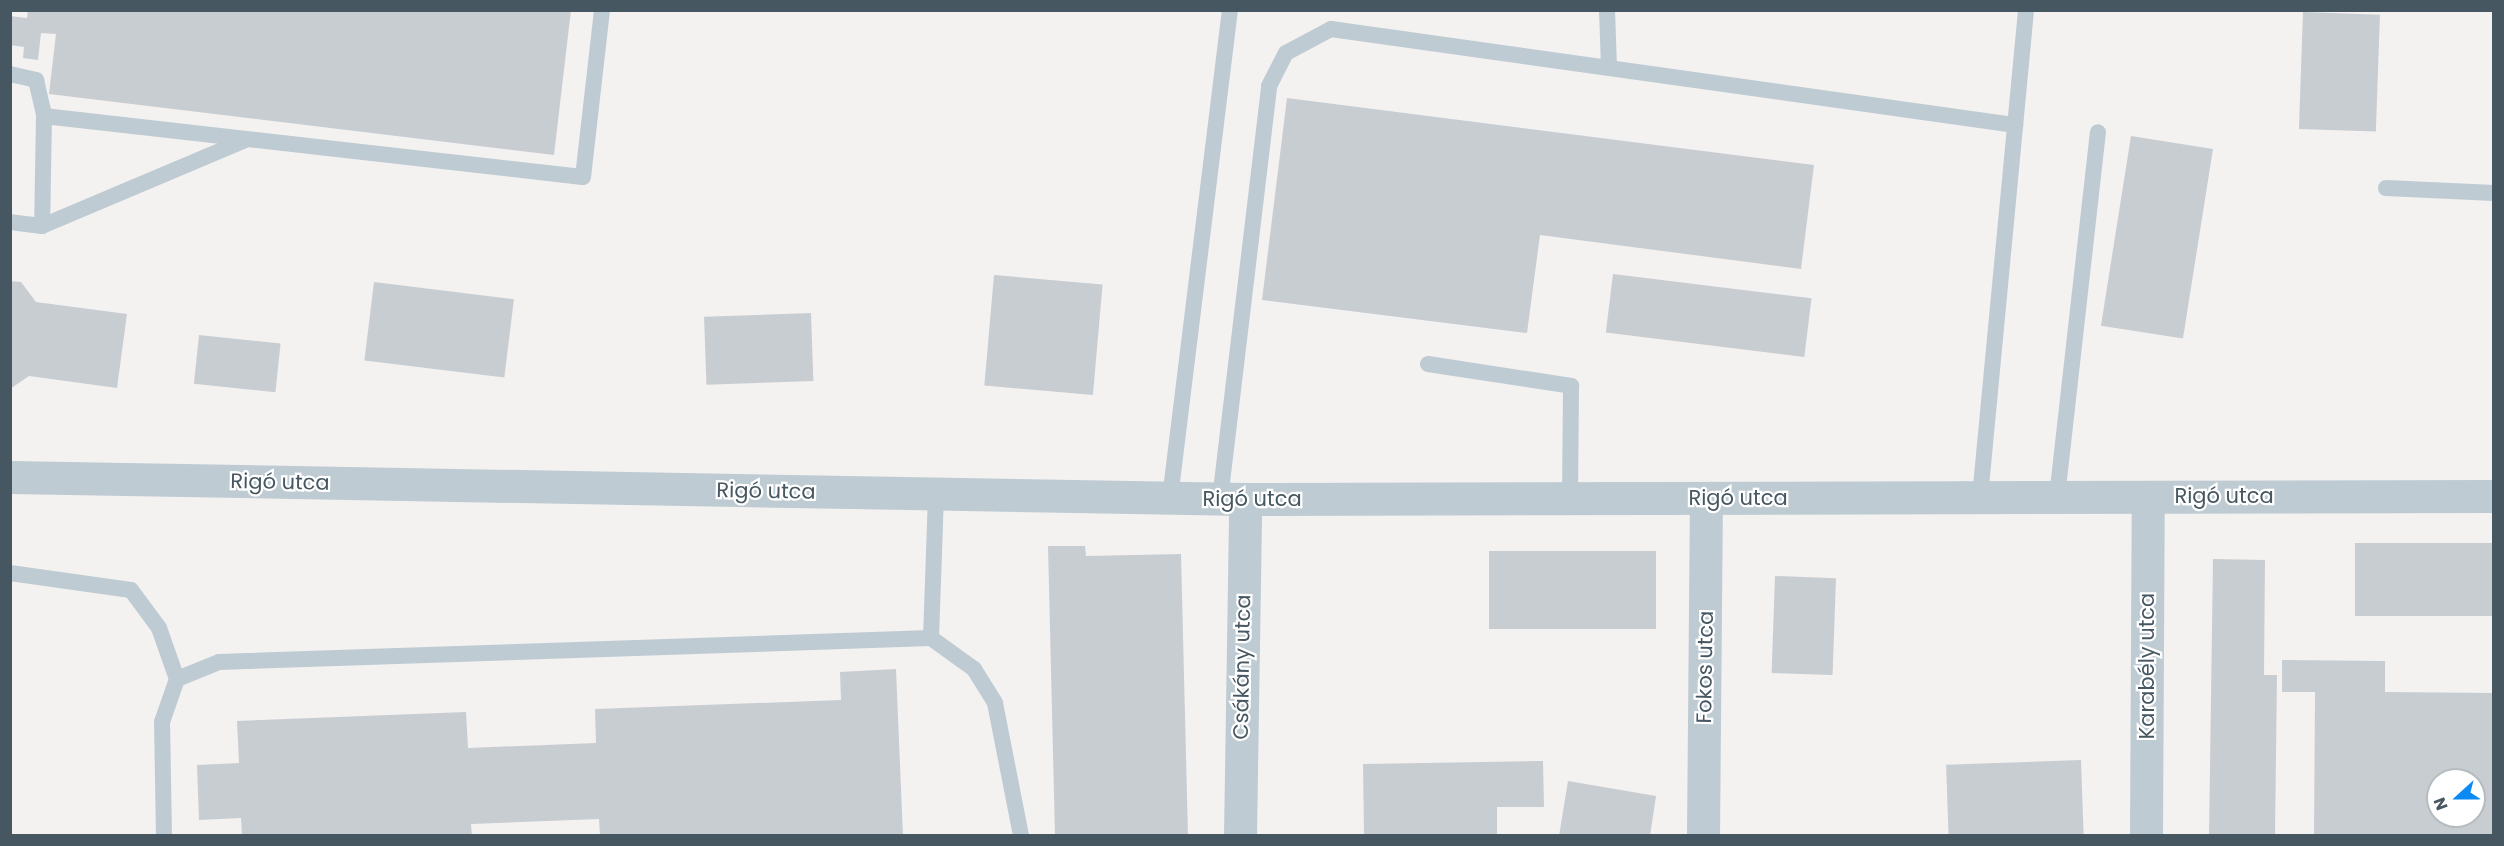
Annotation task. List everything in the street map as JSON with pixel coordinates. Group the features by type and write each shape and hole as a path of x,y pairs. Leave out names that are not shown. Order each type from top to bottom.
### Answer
{"street":[{"name":"Rigó utca","path":"10,477 1233,499 2493,496"},
{"name":"Karabély utca","path":"2146,836 2148,496"},
{"name":"Fokos utca","path":"1703,836 1706,498"},
{"name":"Csákány utca","path":"1233,499 1240,836"}],"lane":[{"path":"44,116 583,177 602,10"},
{"path":"1170,498 1230,10"},
{"path":"1607,10 1609,66"},
{"path":"1980,497 2026,10"},
{"path":"1233,499 1269,86 1286,53 1331,29 1609,66 2015,125"},
{"path":"10,74 36,80 44,116 42,226"},
{"path":"2057,497 2098,132"},
{"path":"10,222 42,226 248,139"},
{"path":"2386,188 2493,193"},
{"path":"1428,364 1571,386 1570,498"},
{"path":"931,638 936,494"},
{"path":"10,573 131,590 159,628 177,679 162,722 164,836"},
{"path":"177,679 219,662 931,638 974,669 995,703 1021,836"}],"building":[{"path":"28,10 571,10 554,155 49,94 56,34 41,33 38,60 23,58 24,47 10,45 10,16 27,18"},
{"path":"2303,12 2380,15 2376,132 2299,129"},
{"path":"1287,98 1814,165 1801,269 1540,235 1527,333 1262,300"},
{"path":"2131,136 2213,149 2183,339 2101,326"},
{"path":"1613,274 1812,298 1804,357 1606,333"},
{"path":"994,275 1103,284 1093,395 984,386"},
{"path":"10,281 21,282 36,302 127,314 117,388 29,376 10,389"},
{"path":"374,282 514,299 504,378 364,360"},
{"path":"811,313 813,381 706,385 704,317"},
{"path":"199,335 281,344 275,392 194,384"},
{"path":"2355,543 2494,543 2494,616 2355,616"},
{"path":"1048,546 1085,546 1086,556 1181,554 1188,836 1055,836"},
{"path":"1489,551 1656,551 1656,629 1489,629"},
{"path":"2213,559 2265,560 2264,675 2277,675 2275,836 2209,836"},
{"path":"1775,576 1836,578 1833,675 1772,673"},
{"path":"2282,660 2385,661 2385,692 2494,693 2494,836 2314,836 2315,692 2282,692"},
{"path":"896,669 903,836 600,836 599,819 471,824 472,836 242,836 241,818 199,820 197,765 239,763 237,721 466,712 468,748 596,743 595,709 841,700 840,672"},
{"path":"2081,760 2084,836 1949,836 1946,765"},
{"path":"1543,761 1544,807 1497,807 1497,836 1364,836 1363,764"},
{"path":"1568,781 1656,796 1650,836 1559,836"}]}
